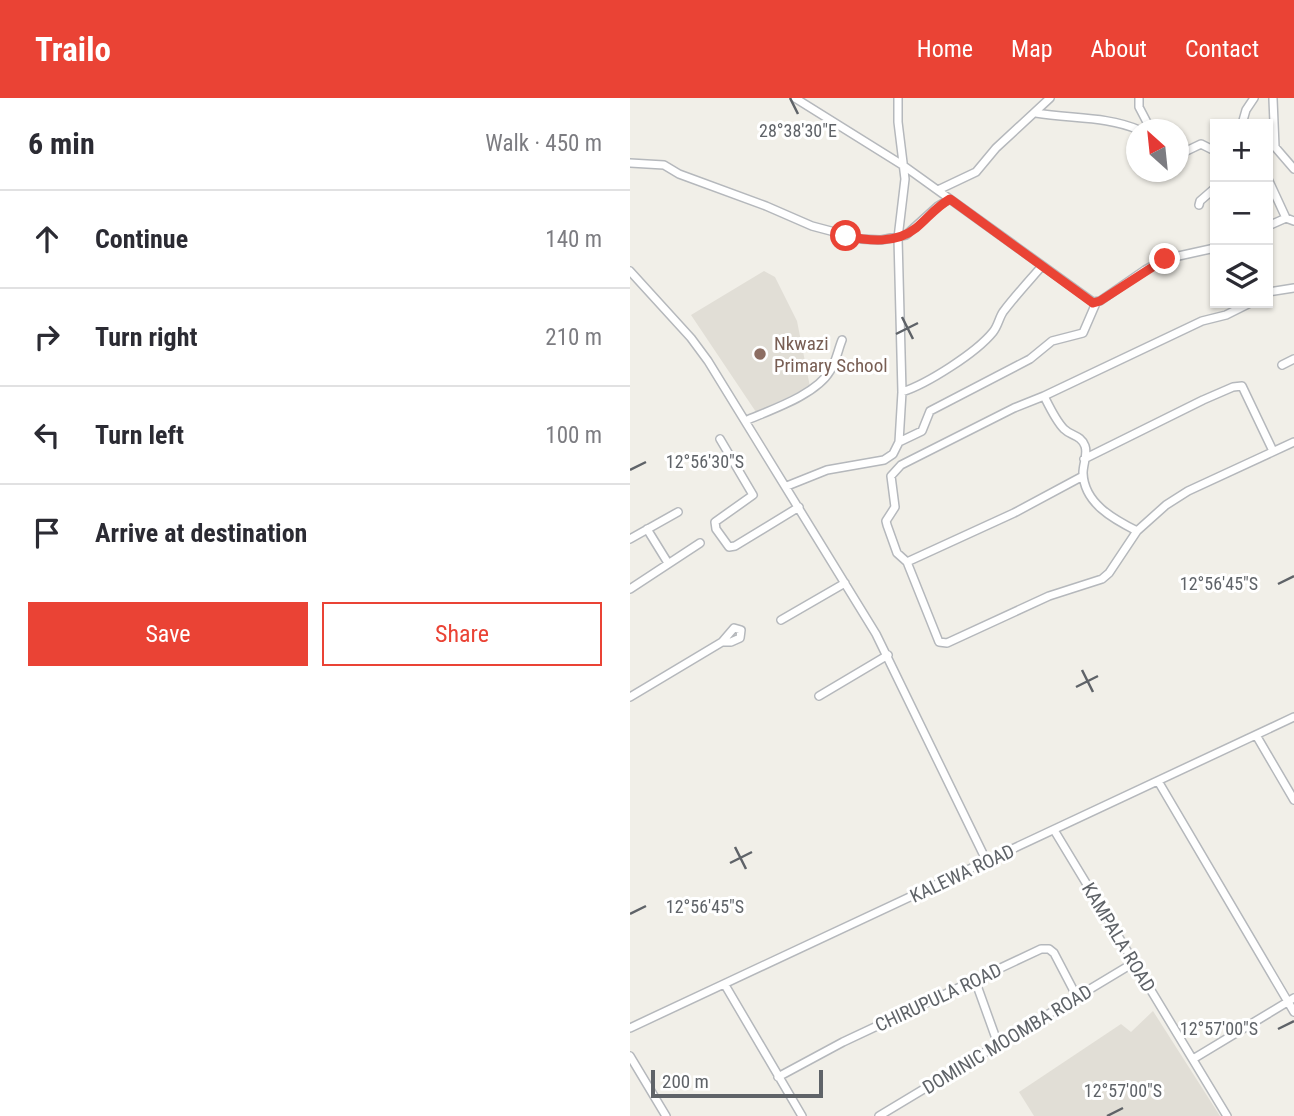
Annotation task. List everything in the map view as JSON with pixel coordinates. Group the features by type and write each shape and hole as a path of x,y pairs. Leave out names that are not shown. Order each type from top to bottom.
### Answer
{"street":[{"path":"795,98 904,166 1087,300 1096,303"},
{"path":"786,486 827,470 884,460 893,454 899,442 902,392 898,238 905,179 898,98"},
{"path":"939,190 976,172 996,148 1050,98"},
{"path":"1139,98 1139,107 1145,119"},
{"path":"1243,119 1254,98"},
{"path":"1279,98 1272,98 1275,147 1294,169"},
{"path":"1036,113 1111,121 1126,126"},
{"path":"1189,150 1201,144 1210,148"},
{"path":"630,163 664,165 680,174 812,226 871,240 898,238 913,230 938,206 950,199"},
{"path":"1270,182 1290,220 1273,225"},
{"path":"1199,205 1210,192"},
{"path":"899,442 922,430 930,411 1030,359 1052,341 1083,333 1096,303 1165,259 1210,249"},
{"path":"902,392 914,388 956,363 979,345 993,332 1002,314 1042,266"},
{"path":"630,271 700,349 888,654 987,862"},
{"path":"1273,291 1294,288"},
{"path":"1241,308 1226,316 1190,326 1014,408 901,465 892,472 895,507 886,521 897,553 907,562 939,642 947,643 1049,596 1102,579 1136,531 1166,505 1188,491 1294,442"},
{"path":"746,421 791,400 821,382 831,370 842,340"},
{"path":"1282,365 1294,359"},
{"path":"1084,459 1203,400 1242,386 1273,451"},
{"path":"1044,396 1065,430 1084,442 1087,450 1083,476 1092,498 1100,509 1117,522 1136,531"},
{"path":"720,439 753,495 715,523 729,547 735,546 799,507"},
{"path":"907,562 1014,513 1083,476"},
{"path":"630,539 678,512"},
{"path":"647,529 668,564"},
{"path":"630,589 700,543"},
{"path":"780,620 845,583"},
{"path":"630,697 722,642"},
{"path":"819,696 888,654"},
{"name":"KALEWA ROAD","path":"630,1028 1294,717"},
{"path":"1256,735 1294,800"},
{"path":"1158,781 1291,1000 1294,1012"},
{"name":"KAMPALA ROAD","path":"1054,830 1227,1116"},
{"name":"CHIRUPULA ROAD","path":"778,1077 843,1042 1041,949 1049,949 1054,953 1077,997"},
{"name":"DOMINIC MOOMBA ROAD","path":"879,1116 1135,962"},
{"path":"975,980 998,1044"},
{"path":"725,985 802,1116"},
{"path":"1193,1059 1291,1000"},
{"path":"630,1056 666,1116"}],"shaded area":[{"name":"Nkwazi Primary School","path":"764,271 775,277 797,321 810,387 756,412 691,315"},
{"path":"1153,1011 1220,1116 1034,1116 1019,1092 1121,1024 1131,1032"}],"place":[{"name":"Nkwazi Primary School","path":"760,354"}],"route":[{"path":"846,236 881,240 898,238 913,230 930,212 950,199 1093,303 1165,259"}]}
